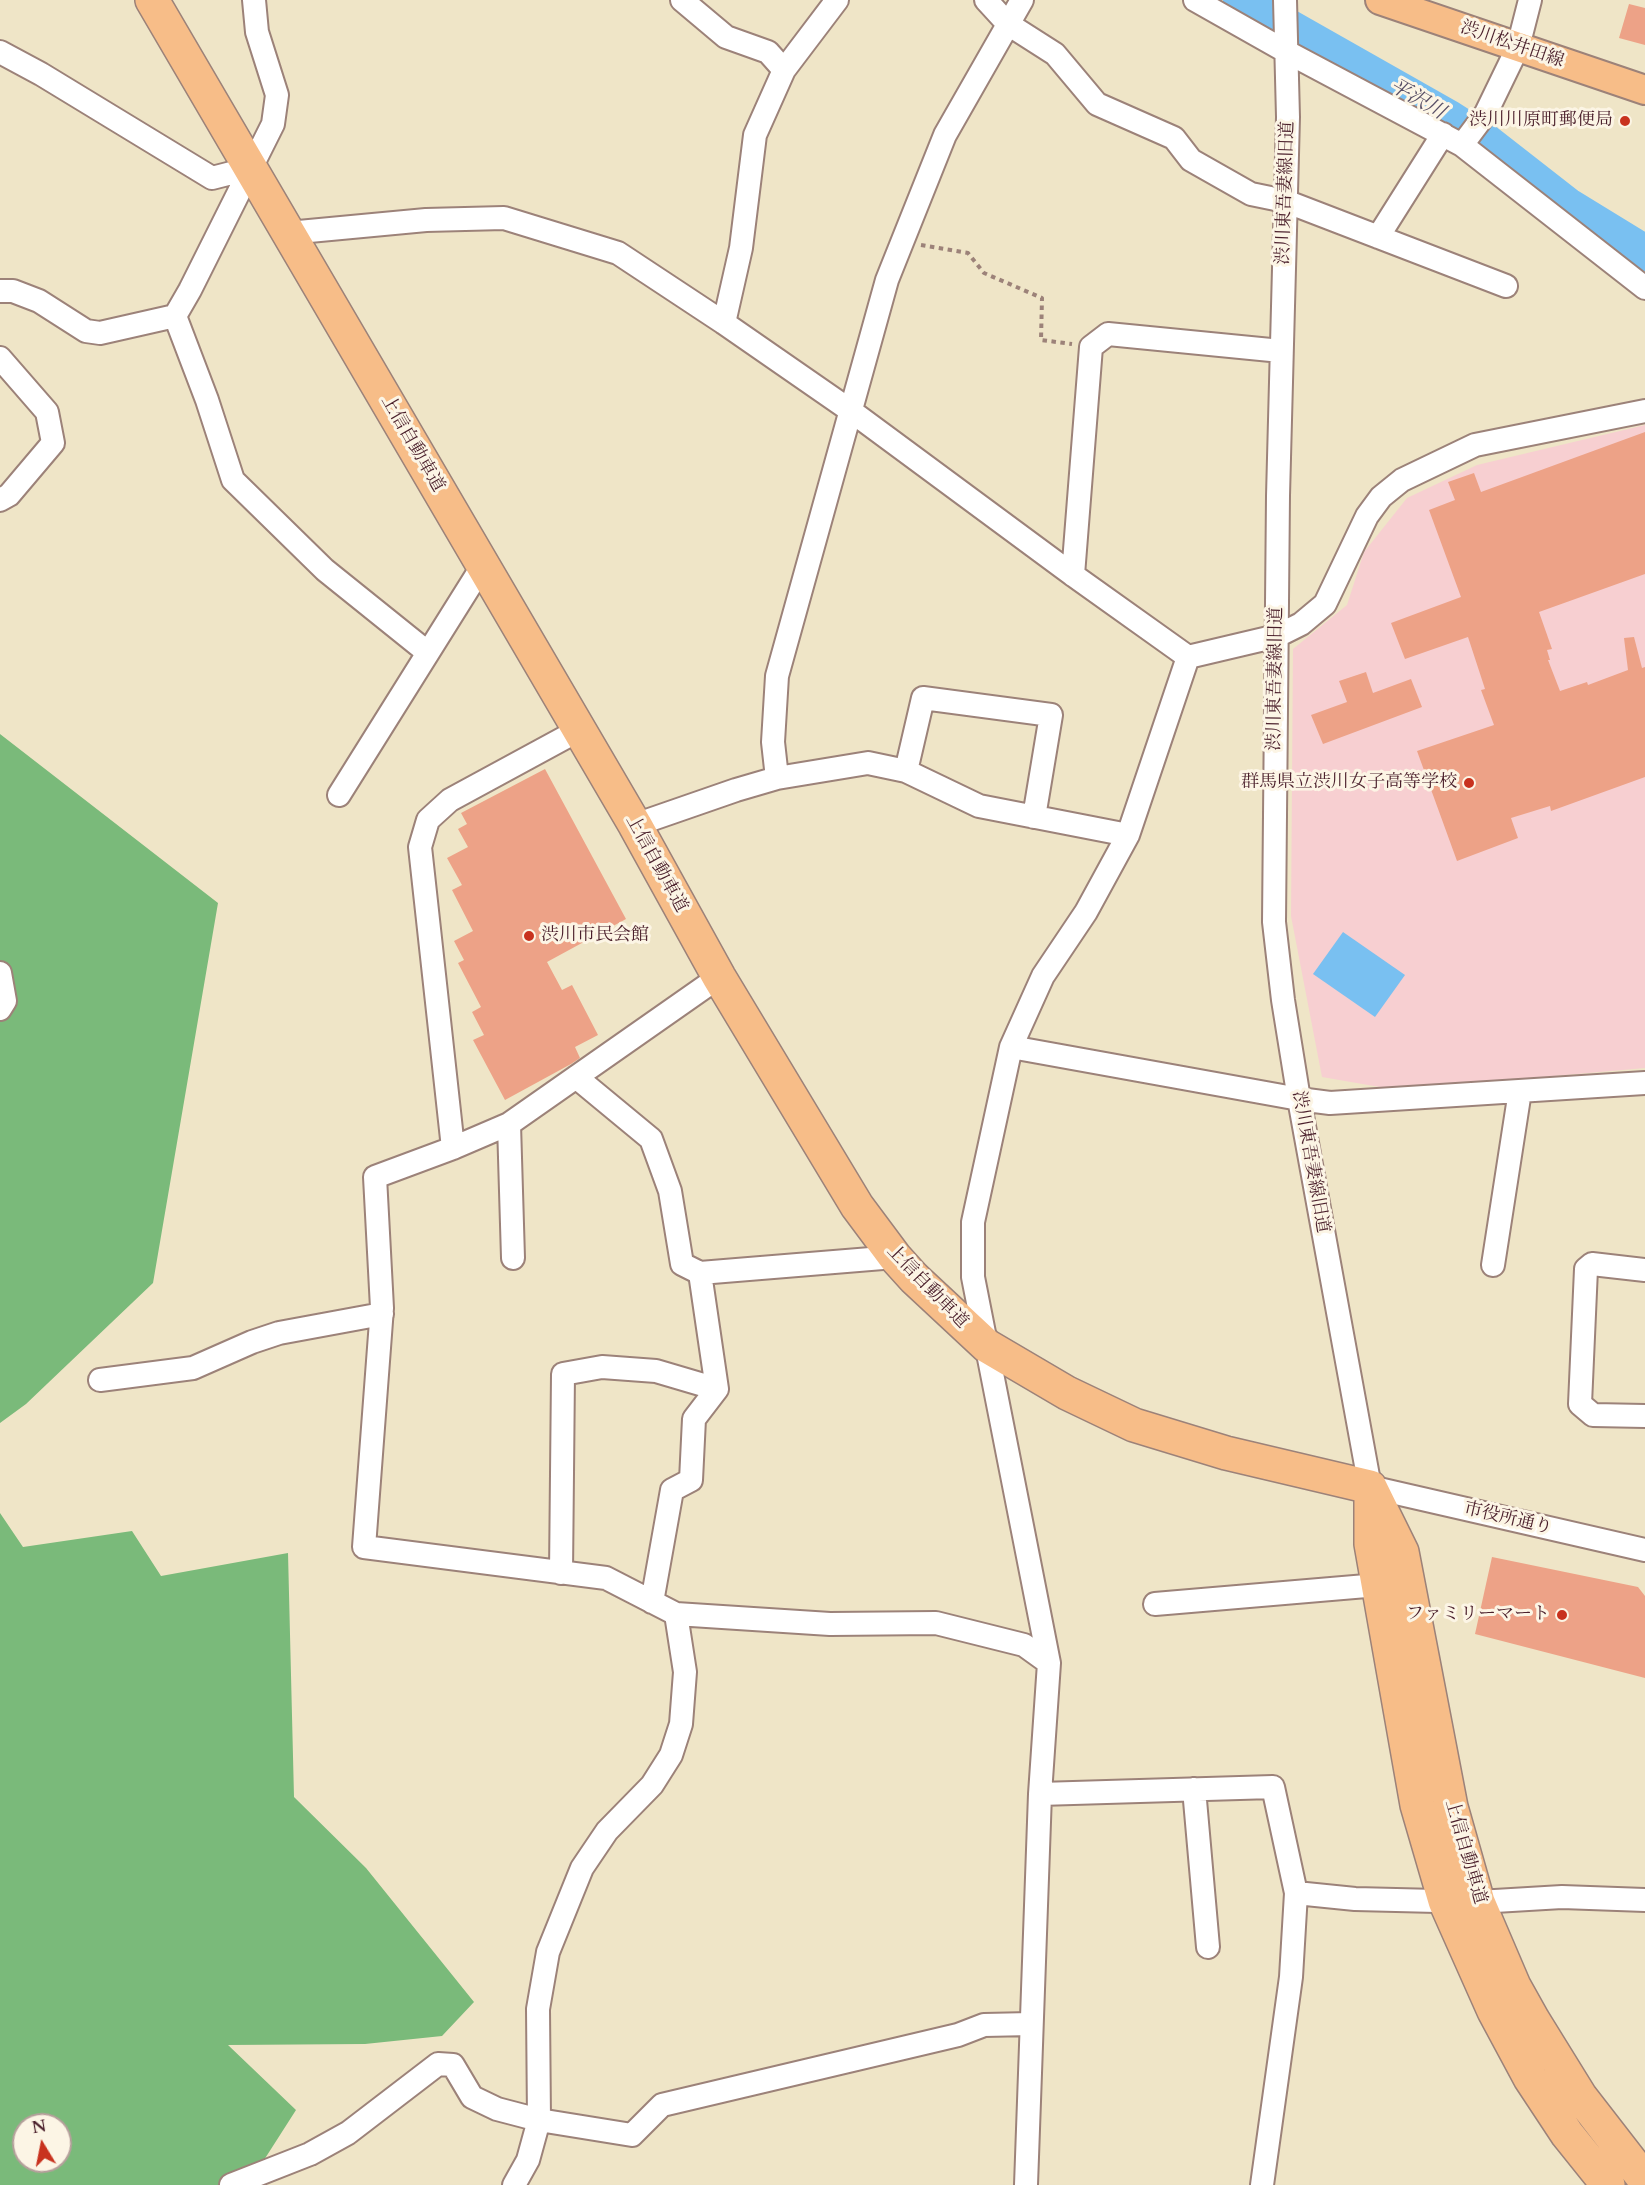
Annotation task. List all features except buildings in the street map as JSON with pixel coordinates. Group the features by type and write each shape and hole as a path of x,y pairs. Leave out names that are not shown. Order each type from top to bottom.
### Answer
{"highway":[{"name":"上信自動車道","path":"153,0 635,825 719,977 857,1206 895,1257 987,1347 1067,1393 1134,1425 1226,1453 1371,1487"},
{"name":"上信自動車道","path":"1371,1487 1371,1544 1417,1805 1445,1901 1494,2011 1530,2078 1567,2134 1608,2185"},
{"name":"上信自動車道","path":"1371,1487 1401,1552 1451,1807 1478,1902 1514,1986 1533,2020 1580,2096 1645,2181"}],"main road":[{"name":"渋川松井田線","path":"1380,0 1645,90"}],"street":[{"path":"0,291 13,291 39,301 86,331 100,333 175,316 273,124 278,95 257,32 254,0"},
{"path":"682,0 726,37 768,52 784,70"},
{"path":"724,322 741,248 755,135 784,70 837,0"},
{"path":"986,0 1008,24 1055,54 1097,104 1174,138 1191,160 1251,194 1285,201 1506,286"},
{"path":"777,778 774,742 777,676 887,280 945,135 1023,0"},
{"path":"1195,0 1287,47 1443,134 1464,142 1645,288"},
{"name":"渋川東吾妻線旧道","path":"1285,0 1288,117 1281,351 1274,922 1283,1000 1299,1099 1371,1487"},
{"path":"1464,142 1486,113 1518,47 1530,0"},
{"path":"0,52 41,74 212,178 251,168"},
{"path":"1378,237 1443,134"},
{"path":"288,233 426,220 504,218 618,253 724,322 851,411 1188,657 1277,636 1301,624 1325,604 1367,516 1402,480 1475,445 1645,411"},
{"path":"175,316 207,400 233,480 325,570 427,652"},
{"path":"1073,575 1091,347 1108,334 1281,351"},
{"path":"0,358 47,412 53,443 9,495 0,500"},
{"path":"339,795 483,565"},
{"path":"1026,2185 1040,1794 1049,1662 973,1277 973,1222 1011,1047 1043,976 1086,912 1128,835 1188,657"},
{"path":"906,771 923,698 1051,715 1034,817"},
{"path":"453,1148 420,847 428,820 450,800 579,730"},
{"path":"635,825 777,778 868,763 906,771 979,807 1128,835"},
{"path":"0,973 5,1001 0,1009"},
{"path":"719,977 509,1124 375,1177 382,1314 364,1547 606,1578 676,1614 830,1624 936,1623 1024,1645 1049,1662"},
{"path":"1011,1047 1330,1103 1645,1083"},
{"path":"576,1077 651,1139 670,1191 682,1264 700,1273 895,1257"},
{"path":"1492,1265 1520,1091"},
{"path":"509,1124 513,1258"},
{"path":"1645,1270 1592,1264 1586,1269 1581,1404 1593,1415 1645,1416"},
{"path":"652,1602 672,1490 691,1480 694,1419 717,1389 700,1273"},
{"path":"100,1380 193,1368 252,1342 279,1333 382,1314"},
{"path":"561,1573 563,1374 602,1367 656,1371 717,1389"},
{"name":"市役所通り","path":"1371,1487 1645,1550"},
{"path":"1155,1604 1378,1585"},
{"path":"514,2185 528,2160 539,2120 538,2009 548,1952 582,1868 607,1831 652,1785 671,1755 681,1724 685,1672 676,1614"},
{"path":"1040,1794 1273,1787 1296,1893 1291,1977 1262,2185"},
{"path":"1194,1790 1208,1947"},
{"path":"1296,1893 1355,1899 1478,1902 1562,1897 1645,1900"},
{"path":"231,2185 310,2154 348,2133 438,2064 453,2064 472,2097 497,2109 539,2120 632,2135 662,2105 958,2035 984,2025 1030,2024"}],"path":[{"path":"902,242 968,253 984,273 1042,298 1041,340 1091,347"}],"shaded area":[{"name":"群馬県立渋川女子高等学校","path":"1645,425 1645,1068 1397,1090 1322,1077 1291,916 1293,649 1347,605 1364,552 1407,498 1477,465"}],"green space":[{"path":"0,734 218,903 153,1283 26,1404 0,1423"},
{"path":"0,1513 23,1547 132,1531 161,1576 288,1553 294,1797 366,1868 474,2002 442,2036 365,2044 228,2045 296,2110 248,2185 0,2185"}],"water":[{"path":"1343,932 1405,975 1375,1017 1313,974"}],"waterway":[{"name":"平沢川","path":"1241,0 1449,118 1485,141 1567,205 1645,253"}],"place":[{"name":"渋川川原町郵便局","path":"1625,121"},
{"name":"群馬県立渋川女子高等学校","path":"1469,783"},
{"name":"渋川市民会館","path":"529,936"},
{"name":"ファミリーマート","path":"1562,1615"}]}
